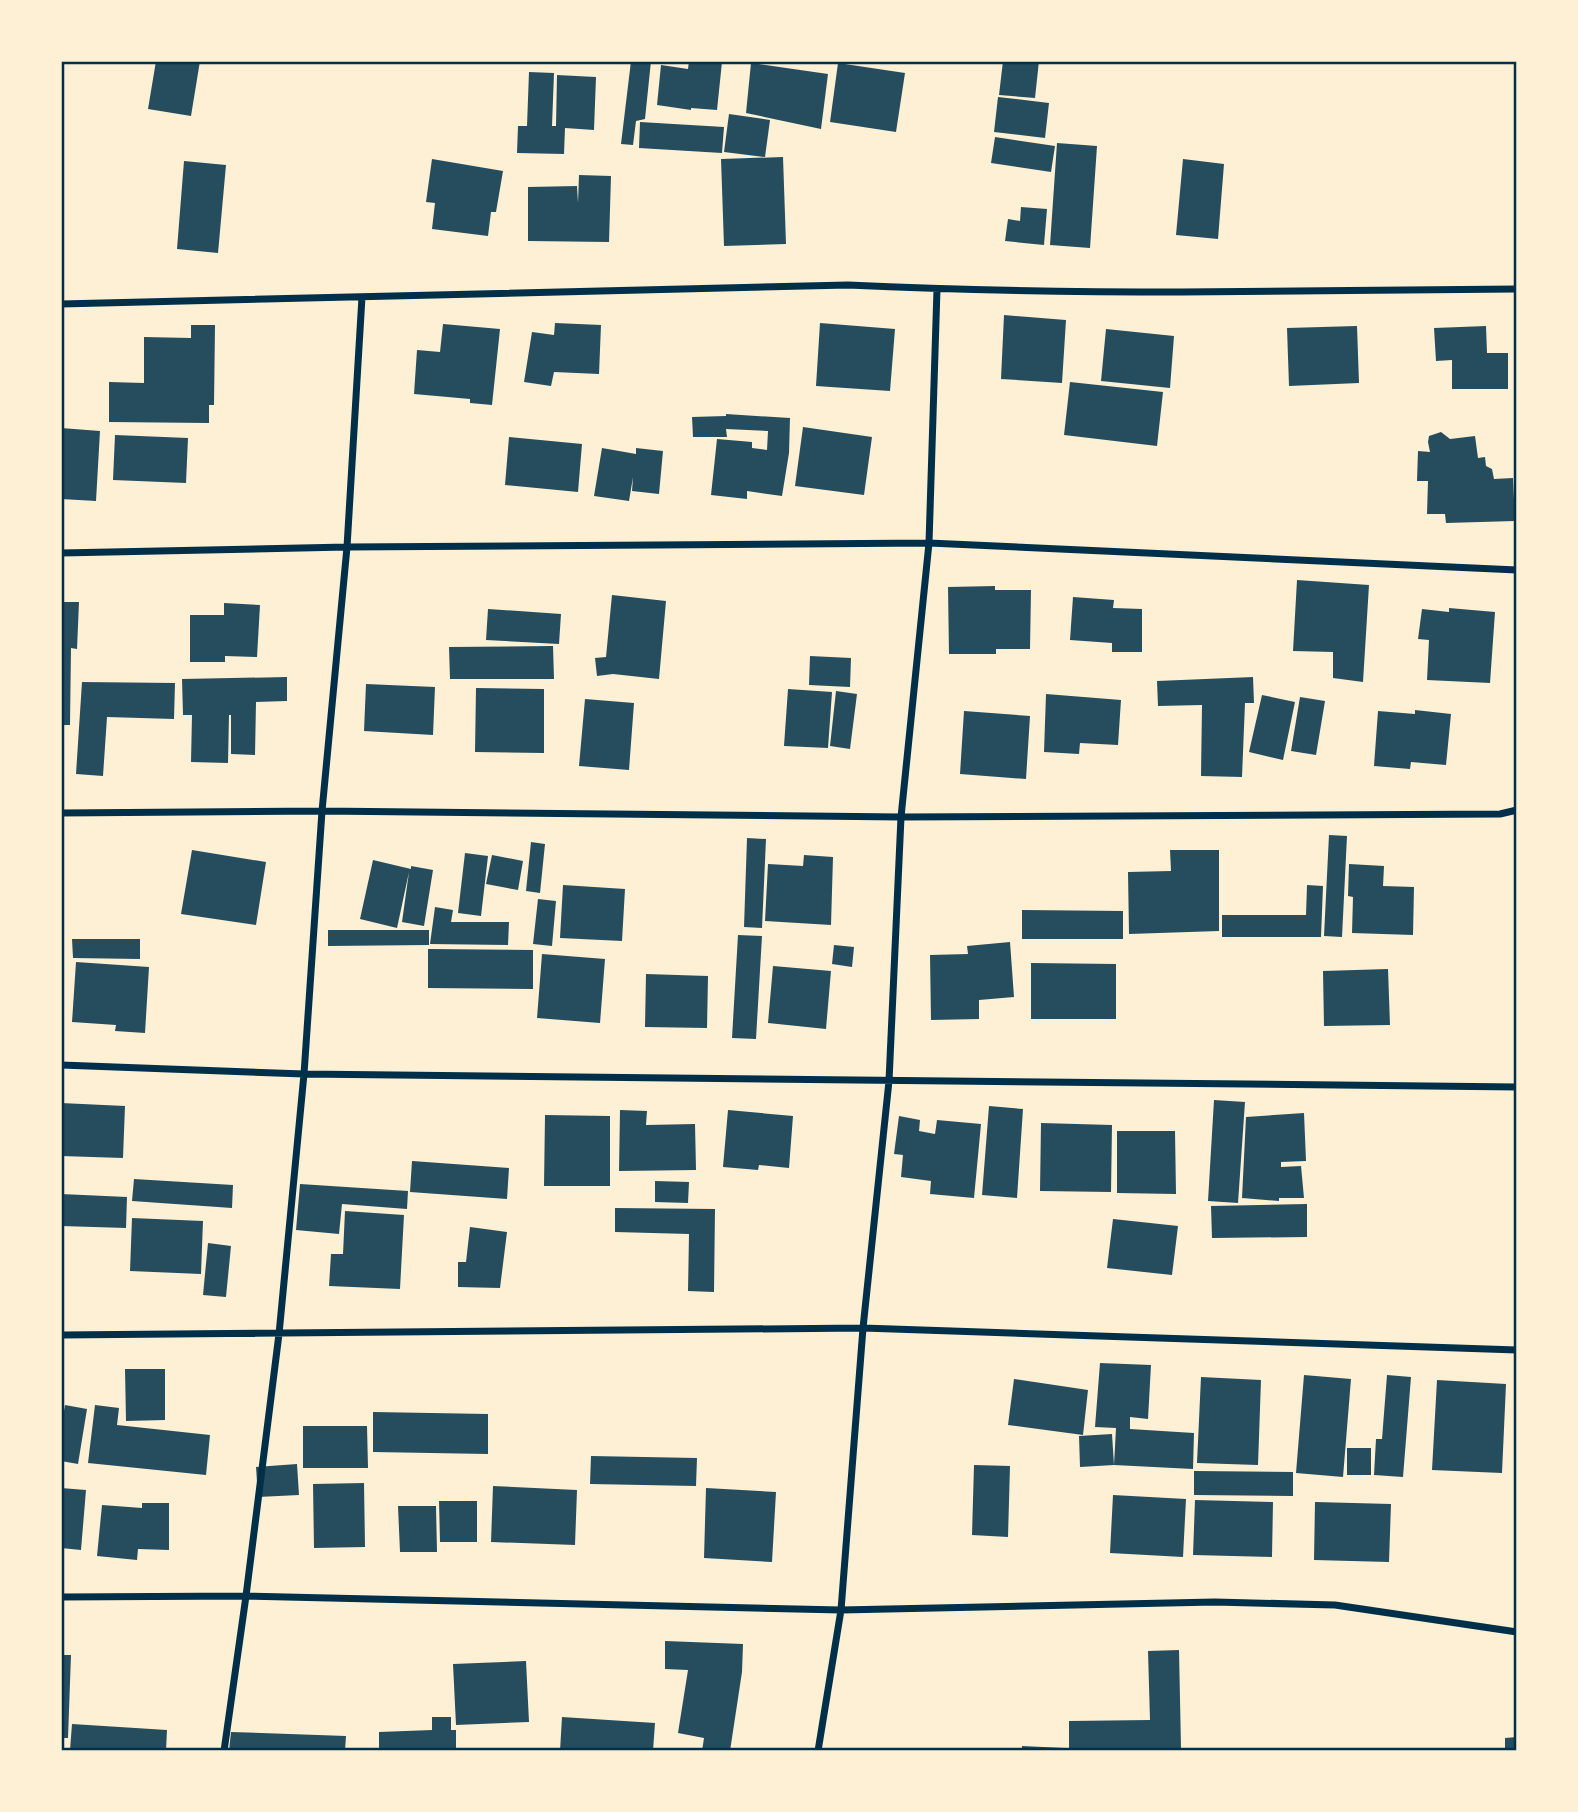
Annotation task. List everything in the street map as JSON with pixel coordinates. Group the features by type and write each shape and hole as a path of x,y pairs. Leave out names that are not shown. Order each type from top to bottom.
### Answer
{"street":[{"path":"61,304 848,285 937,289 1182,292 1517,289"},
{"path":"818,1751 841,1610 863,1328 889,1081 901,817 929,543 937,289"},
{"path":"223,1751 246,1596 279,1334 304,1074 322,811 347,547 362,297"},
{"path":"61,553 347,547 929,543 1517,569"},
{"path":"61,813 322,811 901,817 1500,814 1517,810"},
{"path":"61,1065 304,1074 1517,1087"},
{"path":"61,1335 863,1328 1517,1350"},
{"path":"61,1597 246,1596 841,1610 1215,1602 1335,1605 1517,1632"}],"building":[{"path":"156,61 200,61 191,116 148,109"},
{"path":"631,61 651,61 645,119 636,121 633,145 621,144"},
{"path":"689,61 722,62 717,110 691,110 657,105 661,65 688,69"},
{"path":"1003,61 1039,61 1035,98 999,95"},
{"path":"751,63 828,74 821,129 746,113"},
{"path":"838,63 905,73 896,132 830,122"},
{"path":"529,72 554,73 552,126 556,126 557,75 596,77 594,130 565,128 564,154 517,153 518,126 527,126"},
{"path":"998,97 1049,103 1045,138 994,132"},
{"path":"729,114 770,120 765,157 724,152"},
{"path":"640,122 724,127 722,153 639,148"},
{"path":"995,137 1055,146 1051,172 991,163"},
{"path":"1057,143 1097,146 1090,248 1050,245"},
{"path":"783,157 786,244 724,246 721,159"},
{"path":"432,159 503,171 496,212 491,212 488,236 432,229 435,203 426,202"},
{"path":"1183,159 1224,164 1218,239 1176,235"},
{"path":"184,161 226,165 218,253 177,249"},
{"path":"579,175 611,176 609,242 528,241 528,187 577,186 578,203"},
{"path":"1021,207 1047,209 1044,245 1005,241 1008,219 1020,221"},
{"path":"1004,315 1066,320 1062,383 1001,379"},
{"path":"555,323 601,325 599,374 554,372 551,386 524,382 532,332 554,335"},
{"path":"820,323 895,329 890,391 816,386"},
{"path":"443,324 500,329 492,405 470,403 470,399 414,394 417,350 440,352"},
{"path":"191,325 215,325 214,405 209,405 209,423 109,422 109,382 144,383 144,337 191,338"},
{"path":"1357,326 1359,383 1289,386 1287,328"},
{"path":"1486,326 1487,353 1508,353 1508,389 1452,389 1452,360 1436,361 1434,328"},
{"path":"1106,329 1174,336 1170,388 1101,381"},
{"path":"1070,382 1163,392 1157,446 1064,435"},
{"path":"726,414 790,418 789,453 782,496 747,491 747,499 711,495 717,439 752,442 752,448 767,450 768,431 726,429 727,437 693,437 692,417"},
{"path":"803,427 872,437 864,495 795,486"},
{"path":"61,428 100,431 96,501 61,499"},
{"path":"1441,432 1450,439 1475,436 1478,458 1485,457 1486,466 1492,469 1494,479 1513,478 1515,521 1446,523 1445,514 1427,514 1428,481 1417,481 1418,451 1430,452 1429,436"},
{"path":"115,435 188,438 186,483 113,480"},
{"path":"509,437 582,444 578,492 505,485"},
{"path":"602,448 636,454 636,448 663,451 659,494 632,491 633,477 629,501 594,496"},
{"path":"1297,580 1369,585 1363,682 1333,678 1333,652 1293,651"},
{"path":"995,586 995,590 1031,590 1030,649 996,649 996,654 949,654 948,587"},
{"path":"612,595 666,601 659,679 613,674 597,676 595,658 606,657"},
{"path":"1073,597 1114,600 1113,608 1142,609 1142,652 1112,652 1112,643 1070,640"},
{"path":"61,602 79,602 77,649 71,648 70,725 61,725"},
{"path":"224,603 260,605 257,657 225,656 225,662 190,662 190,615 224,615"},
{"path":"1449,608 1495,612 1490,683 1427,680 1429,640 1418,639 1422,609 1449,612"},
{"path":"488,609 561,614 559,644 486,640"},
{"path":"553,646 554,679 450,679 449,647"},
{"path":"810,656 851,658 850,687 809,685"},
{"path":"287,677 287,701 256,702 255,755 231,754 229,715 228,763 191,762 192,715 183,715 182,679"},
{"path":"1253,677 1254,703 1245,703 1242,777 1201,776 1202,705 1158,706 1157,681"},
{"path":"82,682 175,683 174,719 107,717 103,776 76,774"},
{"path":"366,684 435,687 433,735 364,731"},
{"path":"476,688 544,689 544,753 475,752"},
{"path":"788,689 832,692 828,748 784,746"},
{"path":"836,691 857,694 850,749 830,746"},
{"path":"1046,694 1121,700 1118,745 1080,743 1079,754 1044,752"},
{"path":"1262,695 1295,702 1283,760 1249,752"},
{"path":"1300,697 1325,701 1316,755 1291,751"},
{"path":"585,699 634,703 629,770 579,766"},
{"path":"1415,710 1451,714 1446,765 1411,762 1410,769 1374,766 1378,711 1415,714"},
{"path":"964,711 1030,716 1026,779 960,774"},
{"path":"1329,835 1347,836 1342,937 1324,936"},
{"path":"747,838 766,839 762,928 744,927"},
{"path":"531,842 545,844 540,893 526,891"},
{"path":"192,850 266,862 256,925 181,914"},
{"path":"1170,850 1219,850 1219,931 1129,934 1128,872 1171,871"},
{"path":"465,853 488,856 481,916 458,913"},
{"path":"492,855 523,861 518,890 486,884"},
{"path":"804,855 833,857 831,925 765,921 768,864 803,866"},
{"path":"373,860 411,869 411,866 433,870 424,926 402,922 409,872 397,928 360,919"},
{"path":"1349,864 1384,866 1383,886 1414,887 1413,935 1352,933 1353,897 1348,896"},
{"path":"563,885 625,889 622,941 560,938"},
{"path":"1307,885 1323,886 1321,937 1222,937 1222,915 1306,915"},
{"path":"538,899 556,901 552,946 533,944"},
{"path":"435,907 453,910 451,922 509,922 508,945 430,944"},
{"path":"1022,910 1123,911 1123,939 1022,939"},
{"path":"328,930 429,930 429,945 328,946"},
{"path":"738,935 762,936 756,1039 732,1038"},
{"path":"72,939 140,939 140,959 73,958"},
{"path":"1010,942 1014,997 979,1000 979,1019 931,1020 930,955 968,954 967,946"},
{"path":"834,945 854,947 852,967 832,964"},
{"path":"428,949 533,950 533,989 428,988"},
{"path":"542,954 605,959 600,1023 537,1018"},
{"path":"76,962 149,967 145,1033 115,1031 116,1025 72,1022"},
{"path":"1031,963 1116,964 1116,1019 1031,1019"},
{"path":"773,966 831,971 826,1029 768,1023"},
{"path":"1388,969 1390,1025 1324,1026 1323,971"},
{"path":"646,974 708,976 707,1028 645,1027"},
{"path":"1214,1100 1245,1102 1238,1203 1208,1201"},
{"path":"61,1103 125,1106 123,1158 61,1156"},
{"path":"989,1106 1023,1109 1017,1198 982,1195"},
{"path":"620,1110 647,1111 646,1125 695,1124 696,1170 619,1171"},
{"path":"728,1110 793,1116 789,1168 759,1165 758,1170 723,1167"},
{"path":"1304,1113 1306,1161 1281,1162 1281,1167 1301,1166 1304,1198 1279,1198 1279,1201 1242,1198 1246,1117"},
{"path":"545,1115 610,1116 610,1186 544,1186"},
{"path":"899,1116 920,1120 919,1131 935,1134 937,1120 981,1124 974,1198 930,1194 931,1181 901,1177 903,1155 894,1154"},
{"path":"1041,1123 1112,1125 1111,1192 1040,1191"},
{"path":"1117,1131 1175,1131 1176,1194 1117,1193"},
{"path":"412,1161 509,1168 507,1199 410,1192"},
{"path":"134,1179 233,1185 232,1208 132,1201"},
{"path":"655,1181 689,1182 688,1203 655,1202"},
{"path":"300,1184 408,1191 407,1209 342,1204 339,1234 296,1230"},
{"path":"61,1194 127,1197 126,1228 61,1226"},
{"path":"1307,1204 1307,1237 1212,1238 1211,1206"},
{"path":"615,1208 715,1209 714,1292 688,1291 689,1234 615,1232"},
{"path":"345,1211 404,1215 400,1289 329,1286 331,1254 343,1254"},
{"path":"132,1218 203,1221 201,1274 130,1271"},
{"path":"1113,1219 1178,1226 1172,1275 1107,1268"},
{"path":"470,1227 507,1232 500,1288 458,1287 458,1262 466,1262"},
{"path":"208,1243 231,1246 226,1297 203,1295"},
{"path":"1100,1363 1151,1365 1148,1419 1130,1417 1130,1429 1194,1433 1193,1469 1114,1465 1116,1428 1095,1427"},
{"path":"125,1369 165,1369 165,1420 126,1421"},
{"path":"1304,1375 1351,1379 1343,1477 1296,1473"},
{"path":"1387,1375 1411,1377 1403,1477 1374,1475 1376,1439 1382,1439"},
{"path":"1201,1377 1261,1380 1258,1465 1197,1463"},
{"path":"1014,1379 1088,1390 1083,1435 1008,1425"},
{"path":"1437,1380 1506,1384 1502,1473 1432,1470"},
{"path":"65,1405 87,1409 78,1464 61,1461 61,1429"},
{"path":"95,1405 119,1408 117,1425 210,1435 206,1475 88,1463"},
{"path":"373,1412 488,1414 488,1454 373,1452"},
{"path":"303,1426 367,1426 368,1468 303,1468"},
{"path":"1112,1434 1114,1465 1080,1467 1079,1436"},
{"path":"1347,1448 1371,1448 1371,1475 1347,1475"},
{"path":"591,1456 697,1458 696,1486 590,1484"},
{"path":"297,1464 299,1495 258,1497 256,1467"},
{"path":"974,1465 1010,1466 1008,1537 972,1535"},
{"path":"1194,1471 1293,1472 1293,1496 1194,1495"},
{"path":"364,1483 365,1547 314,1548 313,1484"},
{"path":"493,1486 577,1490 575,1545 491,1542"},
{"path":"61,1488 86,1490 81,1550 61,1548"},
{"path":"706,1488 776,1492 772,1562 704,1558"},
{"path":"1113,1495 1186,1499 1183,1557 1110,1553"},
{"path":"1195,1500 1273,1502 1272,1557 1193,1555"},
{"path":"439,1501 477,1501 477,1542 440,1542"},
{"path":"1315,1502 1391,1504 1389,1562 1314,1560"},
{"path":"142,1503 169,1503 169,1550 138,1549 137,1560 97,1556 102,1505 142,1508"},
{"path":"398,1506 436,1506 437,1552 400,1552"},
{"path":"665,1641 743,1644 742,1672 730,1751 702,1751 704,1738 678,1733 688,1670 665,1669"},
{"path":"1179,1650 1181,1748 1069,1750 1069,1721 1150,1720 1148,1651"},
{"path":"61,1655 71,1655 68,1738 61,1738"},
{"path":"526,1661 529,1722 456,1725 453,1664"},
{"path":"432,1717 451,1717 451,1730 456,1730 456,1751 379,1751 379,1732 432,1730"},
{"path":"562,1717 655,1723 653,1751 560,1751"},
{"path":"72,1724 167,1730 166,1751 70,1750"},
{"path":"231,1732 346,1736 345,1751 229,1751"},
{"path":"1517,1737 1517,1751 1505,1751 1505,1738"},
{"path":"1022,1746 1065,1748 1065,1751 1022,1751"}]}
